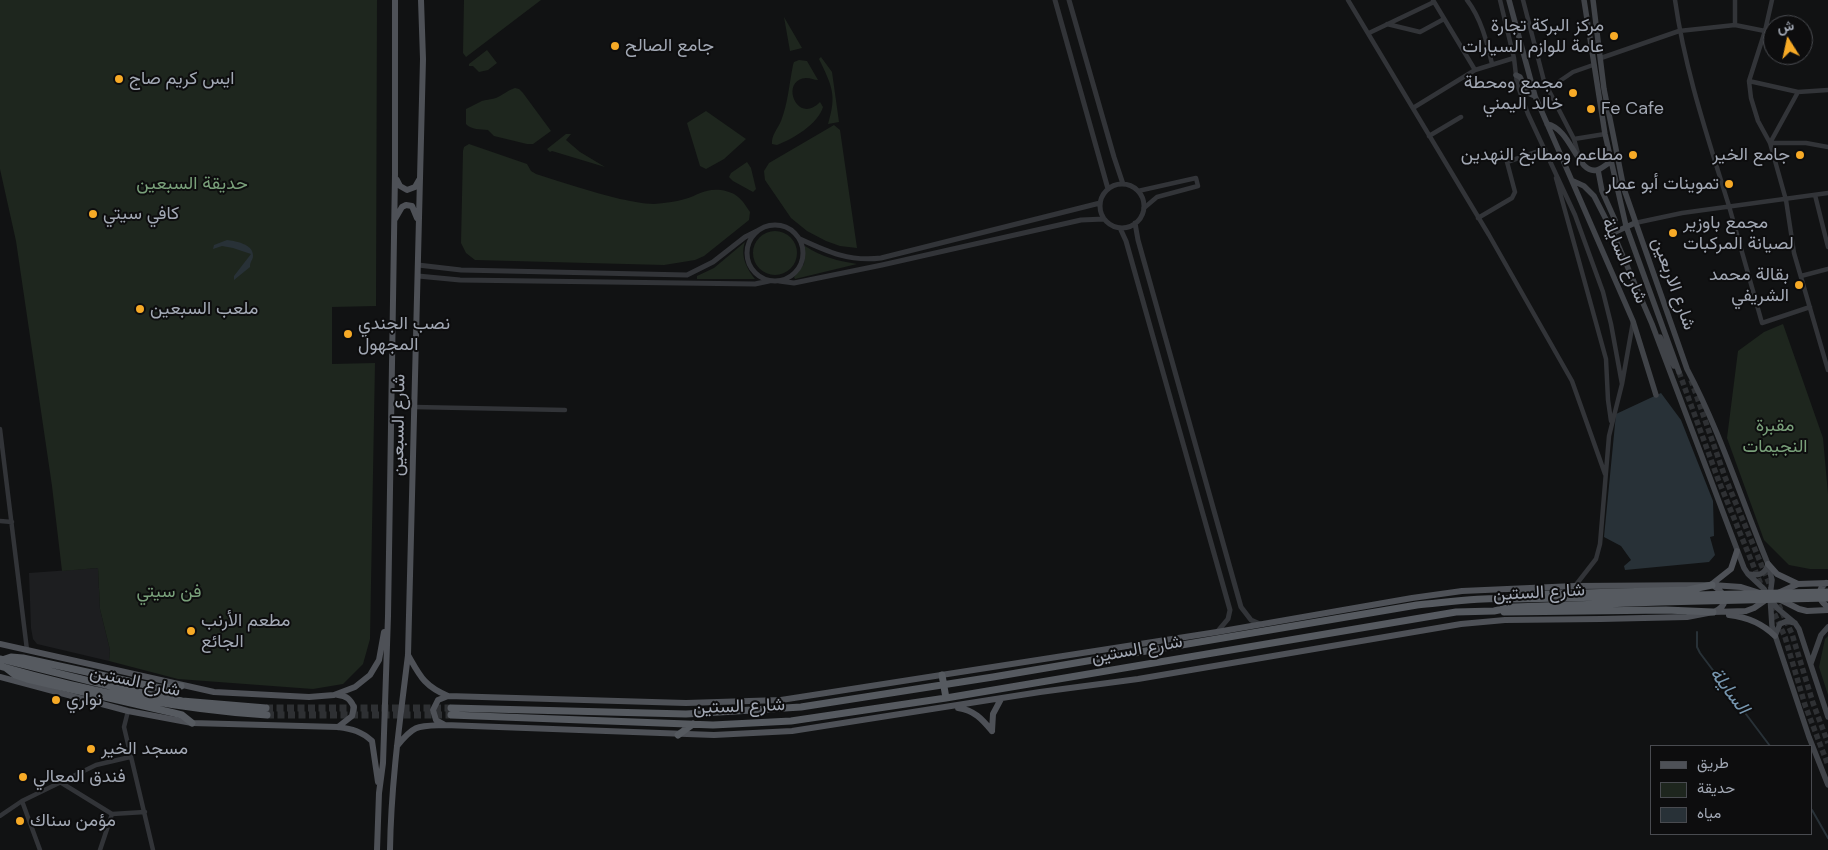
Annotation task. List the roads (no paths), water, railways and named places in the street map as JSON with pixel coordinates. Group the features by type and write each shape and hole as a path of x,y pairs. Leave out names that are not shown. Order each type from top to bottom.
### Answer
{"highway":[{"path":"1495,598 1516,595 1688,590 1712,585"},
{"name":"شارع الستين","path":"1828,592 1516,600 1495,598 1417,605 810,706 686,714 451,712 693,724 747,724 791,721 946,698 1456,612 1661,602 1828,598"},
{"path":"1494,611 1689,610 1713,612"},
{"path":"181,686 160,688 11,656 1,663 15,676 182,715 192,723"},
{"name":"شارع الستين","path":"1,663 182,701 266,712"},
{"path":"942,675 946,698"},
{"path":"678,735 693,724"}],"main road":[{"name":"شارع السبعين","path":"377,850 379,793 383,763 388,616 395,174 395,0"},
{"name":"شارع السبعين","path":"390,850 396,746 408,655 423,60 421,0"},
{"path":"421,9 425,0"},
{"name":"شارع السايلة","path":"1509,0 1535,96 1634,320 1656,395"},
{"name":"شارع الاربعين","path":"1584,0 1610,162 1626,226 1678,372 1652,324"},
{"name":"شارع الاربعين","path":"1593,0 1604,89 1624,189 1687,369 1712,420 1768,564 1772,580 1770,596 1771,618 1775,636 1812,745"},
{"path":"1516,75 1520,77 1526,91 1535,96"},
{"path":"1597,90 1604,89"},
{"path":"1547,124 1553,125 1563,133 1582,166 1598,170 1610,162"},
{"path":"1598,170 1602,191 1615,220 1613,233"},
{"path":"395,174 400,186 406,190 415,187 420,179"},
{"path":"1573,181 1584,186 1594,196 1613,233 1652,324 1737,550 1748,574 1770,596 1777,608 1795,623 1799,629 1812,663 1828,717"},
{"path":"394,220 402,207 409,205 414,209 418,221"},
{"path":"1613,233 1635,223"},
{"path":"1713,612 1722,606 1724,601 1721,590 1712,585 1731,569 1737,550"},
{"path":"1748,574 1757,576 1762,574 1768,564 1777,574 1798,584 1827,583"},
{"path":"1827,583 1820,587 1818,595 1822,603 1828,608"},
{"name":"شارع الستين","path":"396,746 408,732 415,728 445,725 678,735 792,731 1138,679 1462,624 1505,620 1601,620 1687,617 1713,612 1750,609 1770,596 1798,584"},
{"name":"شارع الستين","path":"408,655 424,682 434,690 448,696 651,703 746,702 799,698 1261,625 1403,599 1462,591 1575,586 1712,585 1741,587 1807,611 1828,608"},
{"path":"1713,612 1750,619 1764,626 1775,636 1778,627 1784,622 1795,623"},
{"path":"334,695 355,687 370,675 379,660 388,616"},
{"path":"1812,663 1820,635 1828,627"},
{"path":"0,644 152,677 181,686 231,694 309,697 343,696 350,699 354,707 352,716 338,727"},
{"path":"0,677 128,711 192,723 355,729 364,733 372,741 379,793"},
{"path":"445,725 436,720 433,710 438,700 448,696"},
{"path":"950,707 962,708 974,713 992,731 992,714 1001,699"},
{"name":"شارع الاربعين","path":"1813,748 1828,785"}],"street":[{"path":"1055,0 1108,189"},
{"path":"1069,0 1123,184"},
{"path":"1348,0 1430,136 1572,381 1605,474"},
{"path":"1467,0 1488,44 1492,64"},
{"path":"1500,0 1514,58 1516,75 1528,114 1575,215 1603,292 1622,384"},
{"path":"1523,0 1542,74 1574,139 1580,161"},
{"path":"1675,0 1679,31 1697,106 1729,207 1762,323 1810,307"},
{"path":"1735,0 1736,25"},
{"path":"1769,15 1772,0"},
{"path":"1369,34 1434,1 1475,70"},
{"path":"1387,24 1420,32 1444,19"},
{"path":"1601,58 1679,31 1736,25 1763,31"},
{"path":"1763,37 1749,82 1751,98 1758,122 1770,143 1786,200 1794,253 1828,370"},
{"path":"1413,108 1475,70 1514,58"},
{"path":"1548,89 1573,72 1593,64"},
{"path":"1749,82 1798,92 1828,90"},
{"path":"1770,143 1798,92"},
{"path":"1430,136 1461,117"},
{"path":"1574,139 1605,134"},
{"path":"1770,143 1806,143 1828,146"},
{"path":"1478,218 1512,198 1515,192 1507,162 1545,149"},
{"path":"1552,163 1606,360 1608,400 1612,425"},
{"path":"1138,191 1196,178 1198,186 1157,196 1144,208 1141,216 1135,223 1126,227 1114,226 1104,219 1100,203 1108,189 1115,185 1123,184 1138,191 1143,199 1144,208"},
{"path":"1635,223 1682,214 1828,193"},
{"path":"1815,195 1828,247"},
{"path":"800,239 838,255 863,260 881,258 1100,203"},
{"path":"418,276 460,280 686,284 755,284 769,281 794,283 1082,220 1104,219"},
{"path":"1135,223 1138,240 1241,607 1251,620 1261,625"},
{"path":"418,265 461,270 687,275 713,262 745,237 767,226 781,225 795,233 800,239 803,257 795,273 787,279 778,281"},
{"path":"1120,228 1126,241 1230,610 1228,619 1217,632"},
{"path":"759,230 749,241 747,258 755,273 769,281"},
{"path":"863,260 865,268"},
{"path":"1801,276 1828,269"},
{"path":"641,283 642,275"},
{"path":"686,284 687,275"},
{"path":"1575,586 1596,560 1600,544 1609,436 1622,384 1634,320"},
{"path":"414,407 565,410"},
{"path":"0,429 27,650"},
{"path":"1193,475 1202,469"},
{"path":"0,521 12,522"},
{"path":"128,711 124,727 153,850"},
{"path":"0,816 22,801 96,765 130,757"},
{"path":"60,782 112,814 145,812"},
{"path":"22,801 40,850"},
{"path":"100,850 112,814"}],"water":[{"path":"227,240 247,246 252,252 253,257 250,267 234,280 234,276 251,254 222,246 213,249 214,245"},
{"path":"1661,393 1681,420 1713,501 1714,536 1710,537 1715,555 1709,562 1625,570 1624,566 1631,560 1621,546 1604,537 1616,414"}],"waterway":[{"name":"السايلة","path":"1697,632 1697,647 1700,653 1769,745"},
{"name":"السايلة","path":"1813,812 1828,838"}],"tunnel":[{"path":"1679,372 1718,479 1762,587"},
{"path":"1691,380 1725,477 1771,588"},
{"path":"1775,597 1792,634 1813,703 1828,743"},
{"path":"1771,606 1785,637 1805,705 1828,765"},
{"path":"266,708 451,708"},
{"path":"267,715 451,715"}],"place":[{"name":"مركز البركة تجارة عامة للوازم السيارات","path":"1614,36"},
{"name":"جامع الصالح","path":"615,46"},
{"name":"ايس كريم صاج","path":"119,79"},
{"name":"مجمع ومحطة خالد اليمني","path":"1573,93"},
{"name":"Fe Cafe","path":"1591,109"},
{"name":"مطاعم ومطابخ النهدين","path":"1633,155"},
{"name":"جامع الخير","path":"1800,155"},
{"name":"تموينات أبو عمار","path":"1729,184"},
{"name":"كافي سيتي","path":"93,214"},
{"name":"مجمع باوزير لصيانة المركبات","path":"1673,233"},
{"name":"بقالة محمد الشريفي","path":"1799,285"},
{"name":"ملعب السبعين","path":"140,309"},
{"name":"نصب الجندي المجهول","path":"348,334"},
{"name":"مطعم الأرنب الجائع","path":"191,631"},
{"name":"نواري","path":"56,700"},
{"name":"مسجد الخير","path":"91,749"},
{"name":"فندق المعالي","path":"23,777"},
{"name":"مؤمن سناك","path":"20,821"}],"park label":[{"name":"حديقة السبعين","path":"192,184"},
{"name":"مقبرة النجيمات","path":"1775,436"},
{"name":"فن سيتي","path":"169,592"}]}
